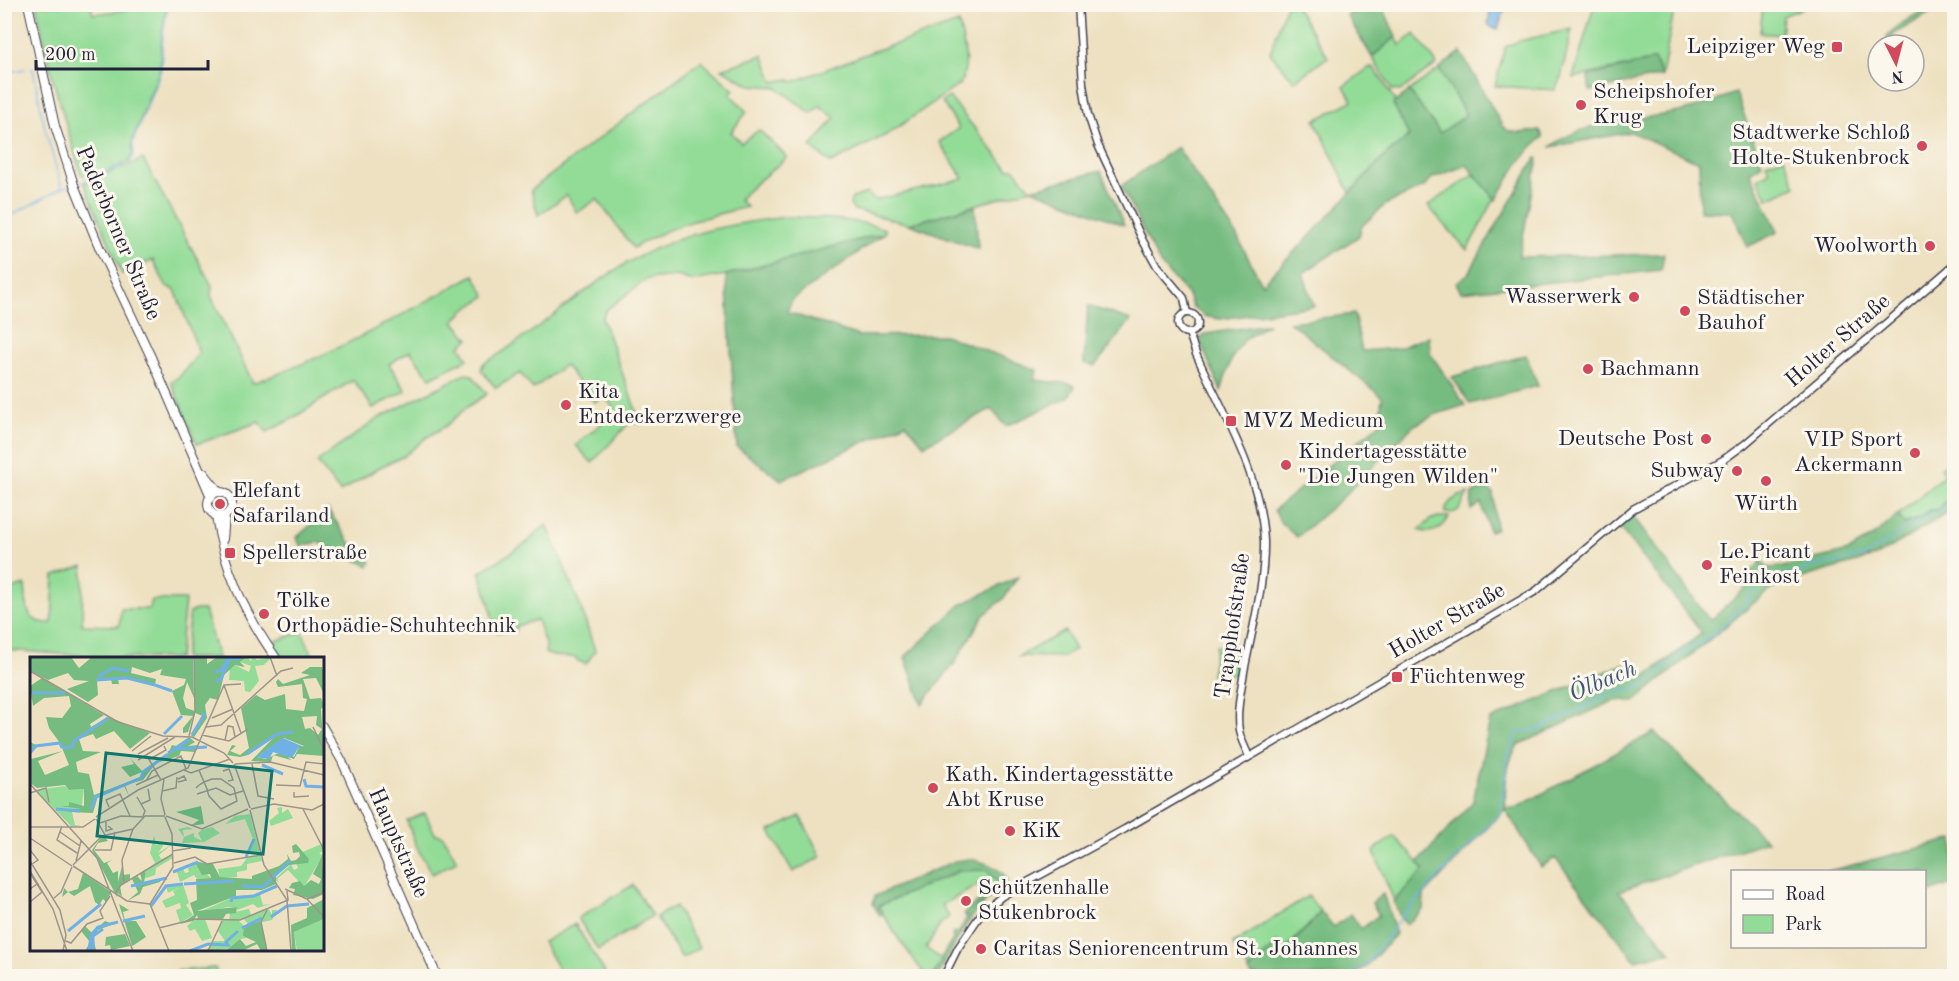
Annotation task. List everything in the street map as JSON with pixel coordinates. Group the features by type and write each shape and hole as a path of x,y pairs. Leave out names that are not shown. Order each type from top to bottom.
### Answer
{"main road":[{"name":"Paderborner Straße","path":"28,4 55,126 74,185 100,249 143,339 211,497"},
{"name":"Paderborner Straße","path":"199,468 219,492"},
{"path":"219,492 228,494 232,501 231,511 220,516 210,511 208,507 211,497 219,492"},
{"path":"220,516 222,549 233,582 255,629 275,657"},
{"name":"Hauptstraße","path":"324,730 346,769 437,976"}],"street":[{"path":"1078,4 1083,84 1088,115 1098,145 1143,241 1157,266 1184,298 1187,313"},
{"name":"Holter Straße","path":"944,976 958,948 981,914 1002,896 1125,829 1536,591 1633,509 1722,460 1745,444 1954,265"},
{"path":"1187,313 1196,318 1198,324 1189,333 1183,332 1178,323 1182,315 1187,313"},
{"name":"Trapphofstraße","path":"1189,333 1196,354 1252,478 1262,517 1263,569 1240,696 1238,719 1249,756"}],"green space":[{"path":"1763,4 1803,5 1803,8 1783,16 1781,35 1760,33"},
{"path":"36,5 91,5 93,14 167,5 162,34 160,70 132,142 133,155 128,162 91,178 81,174 53,80"},
{"path":"1286,5 1295,5 1328,57 1294,81 1270,53"},
{"path":"1364,5 1382,5 1396,37 1372,57 1347,15"},
{"path":"1594,5 1675,5 1662,76 1654,60 1573,78"},
{"path":"1931,5 1943,5 1896,33 1890,33"},
{"path":"959,23 966,61 960,84 888,134 831,163 811,147 835,118 820,106 811,113 776,87 750,85 722,69 763,55 774,82 788,79 793,82 871,52"},
{"path":"1572,29 1561,77 1555,90 1495,86 1505,47 1519,41"},
{"path":"1415,34 1437,64 1400,91 1392,90 1372,57 1396,37 1400,45"},
{"path":"1461,52 1503,127 1511,132 1540,130 1543,137 1511,174 1496,200 1467,165 1432,178 1424,187 1385,205 1362,226 1359,236 1303,273 1314,306 1220,319 1204,316 1192,306 1188,295 1160,264 1121,186 1177,147 1235,233 1262,284 1386,155 1409,136 1393,104 1409,91 1440,133 1466,115 1439,69"},
{"path":"1654,60 1662,76 1590,91 1588,76"},
{"path":"701,61 734,90 730,94 747,112 731,132 741,143 759,130 787,157 739,200 747,207 688,223 661,233 633,248 597,199 577,213 567,195 538,215 531,190"},
{"path":"1370,67 1375,69 1396,102 1393,104 1410,136 1386,155 1350,193 1315,120 1352,101 1344,86"},
{"path":"1439,69 1466,115 1440,134 1409,91"},
{"path":"1736,93 1762,164 1750,172 1778,232 1747,247 1732,212 1700,211 1699,162 1631,132 1550,147 1579,131 1595,126 1679,112"},
{"path":"949,97 1008,169 1014,168 1031,189 909,224 854,210 850,205 852,198 867,193 875,200 964,179 939,142 959,128 942,102"},
{"path":"1784,157 1796,186 1768,199 1758,179 1769,172 1766,163"},
{"path":"1536,158 1538,159 1519,257 1664,254 1661,270 1461,292 1456,283 1468,274"},
{"path":"143,159 212,286 211,296 253,383 338,348 474,275 486,296 454,321 469,339 460,346 468,359 430,378 410,351 389,364 406,391 373,408 353,380 267,432 259,422 197,444 171,382 180,376 199,353 175,290 166,286 153,260 122,274 84,183"},
{"path":"1101,171 1124,225 1031,189"},
{"path":"1474,174 1495,198 1467,250 1428,206"},
{"path":"975,206 978,249 909,224"},
{"path":"787,217 849,221 885,229 885,233 726,275 692,281 677,276 647,279 606,310 602,318 641,424 631,421 592,463 576,445 616,411 605,397 594,402 565,365 533,389 520,373 496,388 481,370 483,364 637,257 678,239 699,233 741,223"},
{"path":"885,233 792,300 787,312 859,336 944,335 1037,370 1035,380 1075,386 1068,398 1006,426 991,409 924,445 906,423 781,480 737,447 726,275"},
{"path":"1088,306 1131,320 1095,366 1084,363"},
{"path":"1354,314 1362,351 1399,348 1429,336 1430,353 1465,405 1434,415 1413,426 1342,498 1297,537 1281,523 1274,510 1379,424 1382,397 1290,322"},
{"path":"1268,324 1247,338 1237,349 1221,391 1200,341 1202,337 1206,334"},
{"path":"1526,355 1538,386 1470,404 1452,377"},
{"path":"465,374 472,375 487,394 404,456 380,467 340,492 317,462 379,418"},
{"path":"1954,458 1954,493 1937,510 1930,510 1919,519 1904,524 1898,515 1944,475 1940,468"},
{"path":"1485,486 1493,493 1496,529 1489,531 1481,503 1471,510 1472,494"},
{"path":"1468,493 1458,510 1445,513 1447,505"},
{"path":"1954,493 1954,509 1877,556 1785,583 1767,592 1634,702 1623,700 1611,702 1518,745 1511,759 1507,776 1506,809 1518,807 1654,732 1767,841 1619,891 1671,952 1635,960 1555,858 1541,867 1505,809 1424,895 1423,910 1406,925 1394,901 1424,870 1418,862 1473,802 1490,720 1624,664 1643,678 1702,633 1619,527 1633,516 1710,621 1751,583 1750,572 1762,561 1767,568 1783,567 1849,551 1874,536 1898,515 1904,524 1919,519 1930,510 1937,510"},
{"path":"328,510 351,544 371,562 369,566 318,542 301,546 296,538"},
{"path":"1449,517 1437,530 1428,532 1419,530 1432,519"},
{"path":"547,525 581,608 595,651 586,664 576,658 545,653 546,647 537,620 516,626 515,632 497,632 491,614 480,572 528,542"},
{"path":"83,566 82,625 119,626 121,609 150,609 151,600 185,600 179,657 106,657 5,650 5,591 25,585 29,613 36,621 52,623 54,576"},
{"path":"1018,577 1003,599 983,616 954,664 922,704 905,657 960,605"},
{"path":"204,610 218,657 184,657 190,612"},
{"path":"1065,631 1075,650 1063,657 1019,656"},
{"path":"302,632 314,657 280,657 270,643"},
{"path":"1216,646 1239,650 1235,674 1211,675"},
{"path":"425,813 435,834 444,838 457,861 432,874 416,846 407,821"},
{"path":"800,816 821,857 793,872 770,831"},
{"path":"1394,836 1425,870 1394,901 1374,852"},
{"path":"1954,839 1954,883 1926,894 1926,870 1833,870"},
{"path":"969,859 991,866 1008,880 1004,887 987,900 970,919 938,976 933,976 954,938 952,936 954,932 958,934 967,917 964,914 969,908 989,896 998,882 987,870 959,871 878,906 883,914 880,916 873,904 875,896 955,861"},
{"path":"987,870 998,882 989,896 982,883 942,905 949,917 941,923 926,948 942,960 933,976 926,976 878,906 959,871"},
{"path":"633,885 652,916 598,950 578,918"},
{"path":"1383,894 1396,934 1366,967 1352,976 1252,976 1249,971 1277,943 1286,950 1321,912 1334,927 1351,914 1361,929 1379,915 1372,903"},
{"path":"1308,896 1321,912 1285,950 1277,943 1249,971 1233,944"},
{"path":"675,906 699,948 682,958 656,917"},
{"path":"575,924 607,976 562,976 543,942"},
{"path":"215,968 218,976 179,976 178,971"}],"water":[{"path":"1491,5 1509,5 1503,13 1498,29 1488,24"}],"waterway":[{"path":"129,163 134,155 133,142 161,70 163,34 168,4"},
{"path":"30,68 33,68 45,129 62,188"},
{"path":"4,73 25,69"},
{"path":"79,183 124,165"},
{"path":"4,219 69,186"},
{"name":"Ölbach","path":"1350,976 1366,965 1403,915 1500,813 1508,758 1516,733 1539,729 1612,693 1636,689 1716,632 1752,594 1776,576 1798,573 1812,566 1864,557 1954,500"}],"place":[{"name":"Leipziger Weg","path":"1837,47"},
{"name":"Scheipshofer Krug","path":"1581,105"},
{"name":"Stadtwerke Schloß Holte-Stukenbrock","path":"1922,146"},
{"name":"Woolworth","path":"1930,246"},
{"name":"Wasserwerk","path":"1634,297"},
{"name":"Städtischer Bauhof","path":"1685,311"},
{"name":"Bachmann","path":"1588,369"},
{"name":"Kita Entdeckerzwerge","path":"566,405"},
{"name":"MVZ Medicum","path":"1231,421"},
{"name":"Deutsche Post","path":"1706,439"},
{"name":"VIP Sport Ackermann","path":"1915,453"},
{"name":"Kindertagesstätte \"Die Jungen Wilden\"","path":"1286,465"},
{"name":"Subway","path":"1737,471"},
{"name":"Würth","path":"1766,481"},
{"name":"Elefant Safariland","path":"220,504"},
{"name":"Spellerstraße","path":"230,553"},
{"name":"Le.Picant Feinkost","path":"1707,565"},
{"name":"Tölke Orthopädie-Schuhtechnik","path":"264,614"},
{"name":"Füchtenweg","path":"1397,677"},
{"name":"Kath. Kindertagesstätte Abt Kruse","path":"933,788"},
{"name":"KiK","path":"1010,831"},
{"name":"Schützenhalle Stukenbrock","path":"966,901"},
{"name":"Caritas Seniorencentrum St. Johannes","path":"981,949"}]}
